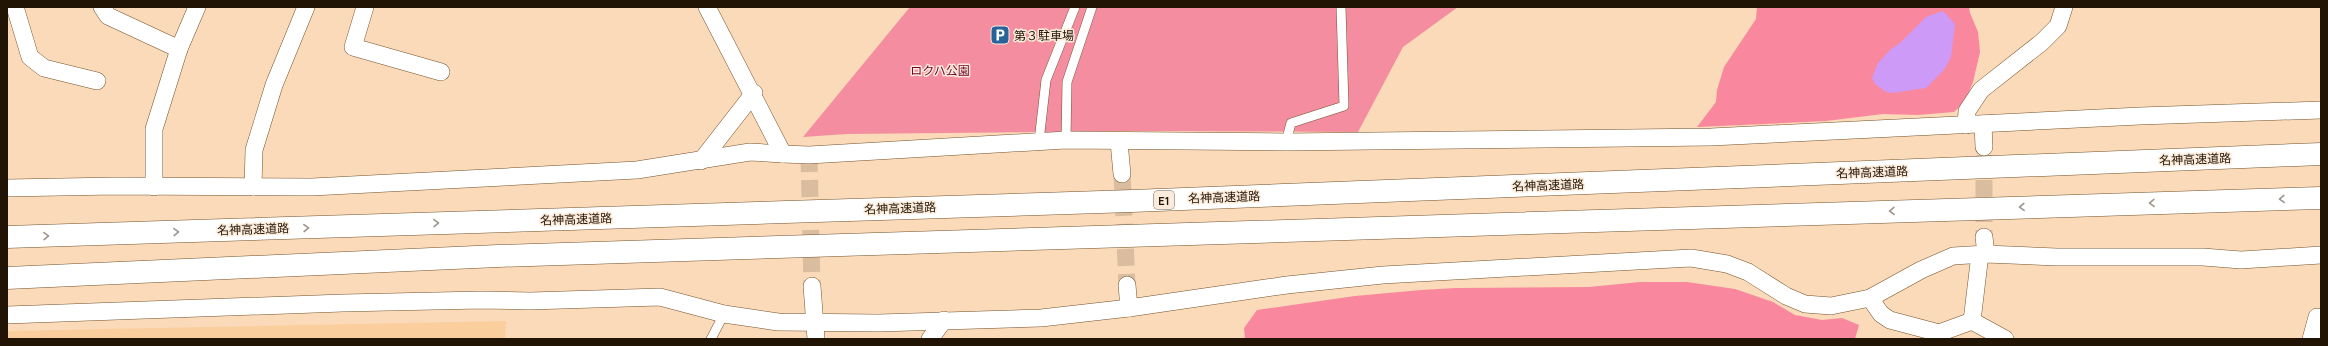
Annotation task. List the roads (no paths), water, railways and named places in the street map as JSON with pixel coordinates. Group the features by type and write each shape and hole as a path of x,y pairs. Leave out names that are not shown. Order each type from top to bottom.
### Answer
{"highway":[{"name":"名神高速道路","path":"7,237 1124,201 2321,154"},
{"path":"7,278 514,256 2321,198"}],"street":[{"path":"15,7 30,57 44,68 96,81"},
{"path":"102,7 108,16 179,49"},
{"path":"154,187 154,129 179,49 197,7"},
{"path":"253,187 254,150 274,85 306,7"},
{"path":"365,7 353,46 441,72"},
{"path":"707,7 754,93 783,154"},
{"path":"1966,125 1967,111 1981,90 2042,42 2058,26 2064,7"},
{"path":"701,160 754,93"},
{"path":"7,188 253,187 505,178 637,170 750,152 809,155 1066,140 1120,142 1286,142 1711,137 2321,110"},
{"path":"1983,124 1984,147"},
{"path":"1120,142 1122,174"},
{"path":"1972,321 1983,254 1984,237"},
{"path":"7,315 343,303 530,301 660,297 724,314 778,322 879,323 1041,318 1129,308 1287,285 1383,275 1691,258 1727,264 1748,272 1786,296 1805,304 1831,306 1870,298 1921,270 1953,256 1983,254 2057,257 2203,258 2241,260 2321,255"},
{"path":"1127,285 1129,308"},
{"path":"812,286 816,339"},
{"path":"1870,298 1881,314 1890,320 1938,336 1972,321"},
{"path":"2311,339 2317,317"},
{"path":"930,339 944,320"},
{"path":"1972,321 2005,339"}],"lane":[{"path":"1039,141 1046,80 1075,7"},
{"path":"1066,140 1067,82 1092,7"},
{"path":"1286,142 1291,123 1344,106 1341,7"},
{"path":"712,339 724,314"}],"tunnel":[{"path":"809,155 812,286"},
{"path":"1984,155 1984,237"},
{"path":"1122,174 1127,285"}],"place":[{"name":"第３駐車場","path":"1000,35"}],"park label":[{"name":"ロクハ公園","path":"940,70"}]}
